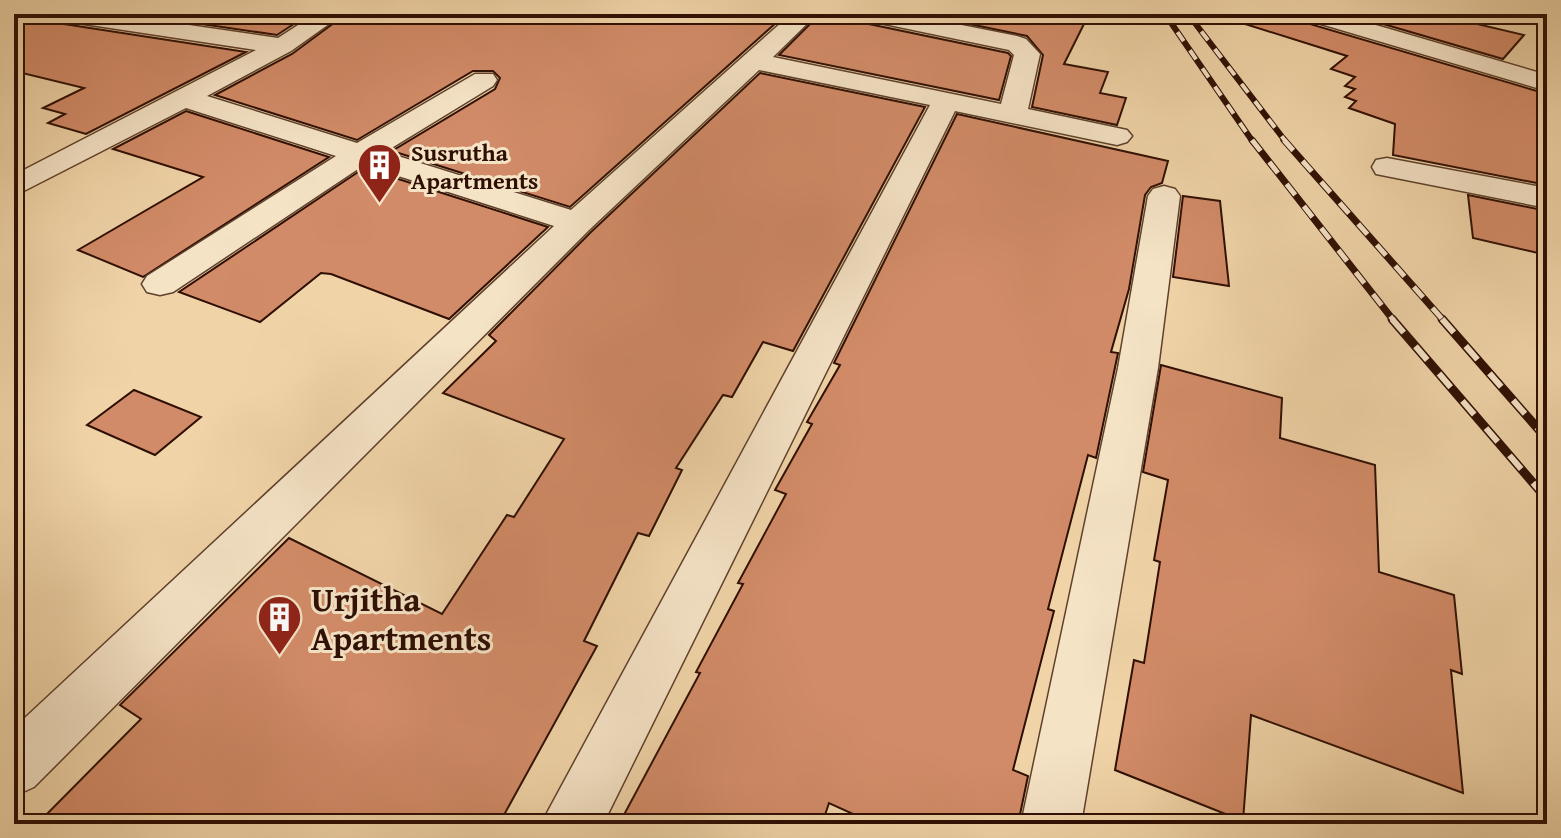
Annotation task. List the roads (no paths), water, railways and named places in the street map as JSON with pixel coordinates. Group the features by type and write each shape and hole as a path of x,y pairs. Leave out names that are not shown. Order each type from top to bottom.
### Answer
{"street":[{"path":"64,14 282,46"},
{"path":"14,187 282,46 331,14"},
{"path":"14,767 577,223 805,14"},
{"path":"870,14 1017,44 1027,54 1013,112"},
{"path":"1312,14 1547,83"},
{"path":"755,61 1013,112 1117,136"},
{"path":"160,284 357,156 484,80"},
{"path":"184,98 357,156 577,223"},
{"path":"571,824 946,101"},
{"path":"1387,167 1547,198"},
{"path":"1051,824 1138,368 1164,196"}],"railway":[{"path":"1165,14 1253,142"},
{"path":"1188,14 1286,142"},
{"path":"1252,140 1394,321"},
{"path":"1284,140 1444,321"},
{"path":"1392,319 1547,499"},
{"path":"1442,319 1547,439"}],"place":[{"name":"Susrutha Apartments","path":"380,205"},
{"name":"Urjitha Apartments","path":"280,657"}]}
